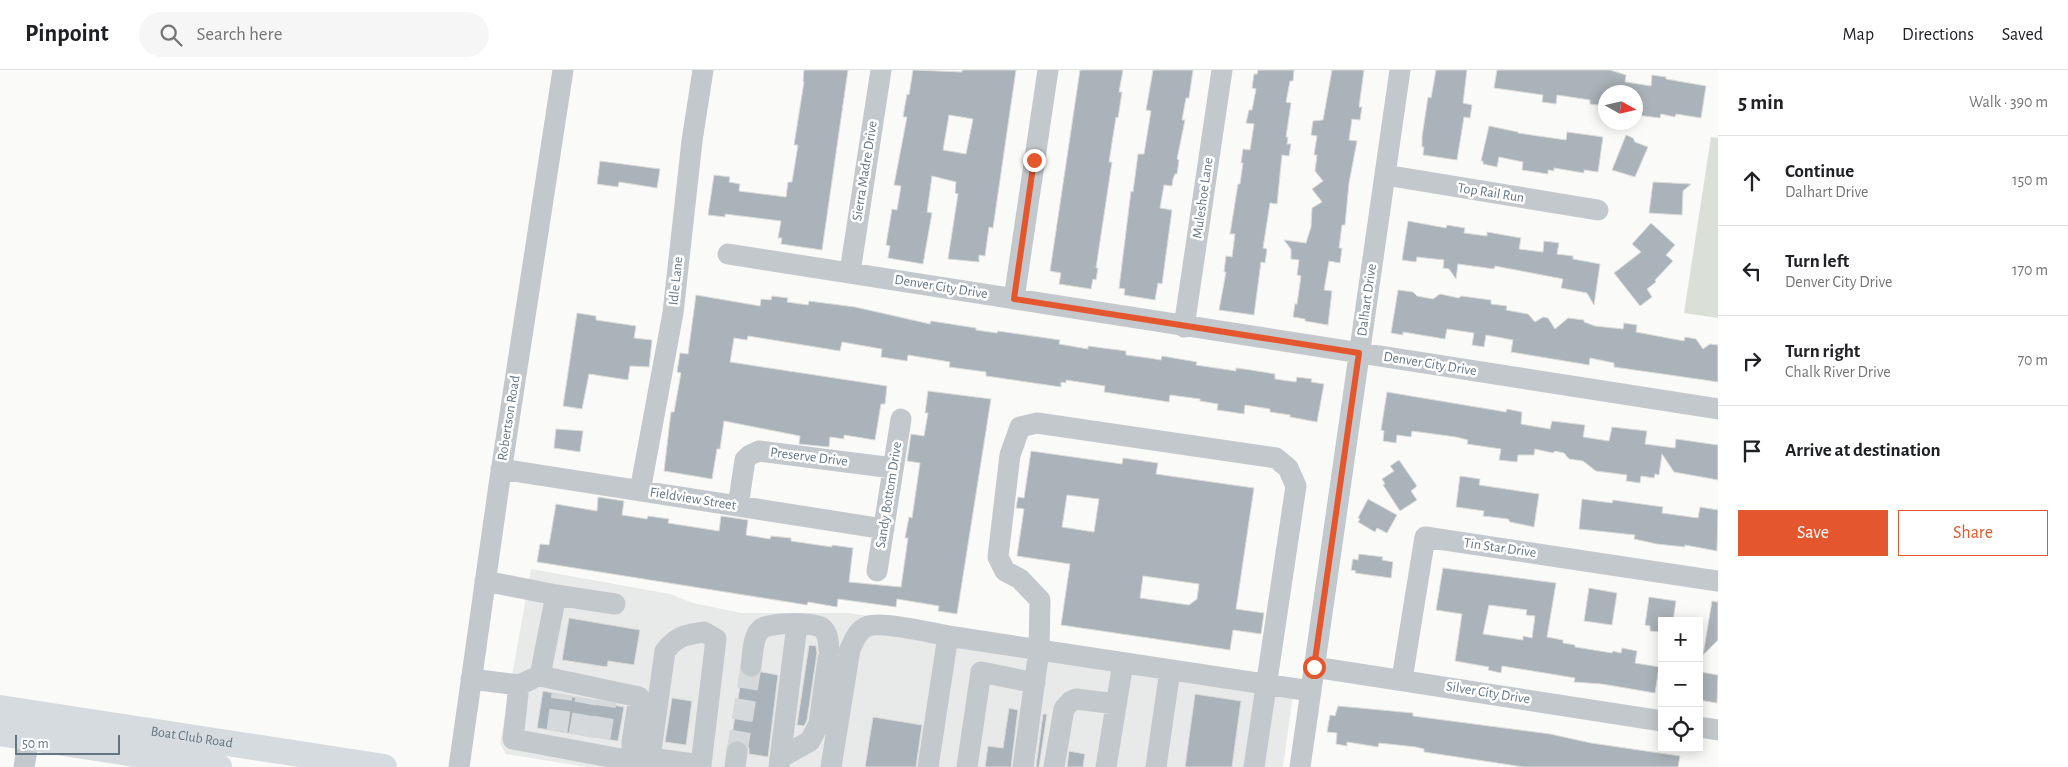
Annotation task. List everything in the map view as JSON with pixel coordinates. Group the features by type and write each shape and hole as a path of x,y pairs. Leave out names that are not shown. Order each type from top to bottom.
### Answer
{"main road":[{"name":"Boat Club Road","path":"0,708 384,767"},
{"name":"Boat Club Road","path":"0,733 203,766"}],"street":[{"name":"Robertson Road","path":"459,767 501,469 563,70"},
{"name":"Idle Lane","path":"640,491 673,313 692,141 703,70"},
{"name":"Sierra Madre Drive","path":"850,272 881,70"},
{"path":"1014,299 1048,70"},
{"name":"Muleshoe Lane","path":"1184,327 1222,70"},
{"name":"Dalhart Drive","path":"1300,767 1400,70"},
{"name":"Top Rail Run","path":"1385,175 1598,210"},
{"name":"Denver City Drive","path":"728,254 850,272 1184,327 1718,409"},
{"name":"Sandy Bottom Drive","path":"877,571 901,419"},
{"path":"1024,767 1039,650 1040,600 1020,579 1005,570 998,557 1010,455 1020,427 1037,423 1276,458 1288,468 1296,486 1254,767"},
{"name":"Preserve Drive","path":"738,506 745,460 750,455 759,451 893,468"},
{"name":"Fieldview Street","path":"501,469 884,529"},
{"name":"Tin Star Drive","path":"1402,679 1425,537 1718,580"},
{"path":"485,580 556,595 615,604"},
{"path":"540,676 556,595"},
{"path":"751,666 756,638 761,629 769,624 813,624 821,627 827,634 829,654 819,724 810,741 780,762"},
{"path":"831,767 850,649 857,634 866,626 880,624 1310,691"},
{"path":"780,762 797,625"},
{"path":"519,685 513,739 556,739 588,745 638,762 707,766 716,639 704,632 685,635 674,640 665,651 638,762"},
{"path":"928,767 948,636"},
{"path":"1106,767 1123,663"},
{"name":"Silver City Drive","path":"1314,667 1402,679 1658,720"},
{"path":"1156,767 1170,670"},
{"path":"967,767 981,672 1034,683"},
{"path":"472,679 519,685 540,676"},
{"path":"540,676 563,688 597,694 639,697 632,742 638,762"},
{"path":"1054,767 1064,709 1070,702 1076,699 1116,704"},
{"path":"1703,728 1718,730"},
{"path":"24,767 29,738"}],"shaded area":[{"path":"1711,137 1718,138 1718,318 1684,313"},
{"path":"531,569 670,594 693,603 741,613 849,613 1295,681 1283,767 587,767 506,754 500,744"}],"building":[{"path":"804,70 848,70 822,250 781,244 782,238 778,238 781,221 725,214 725,217 708,215 714,175 730,177 729,182 740,184 739,191 786,197 788,182 792,182 798,145 794,145 804,82"},
{"path":"913,70 962,72 962,70 1016,70 993,228 989,227 985,256 979,255 979,262 948,259 958,194 955,193 956,182 932,176 927,212 932,213 923,264 888,258 890,246 886,245 892,209 897,210 901,186 894,185 907,117 903,117 907,94 909,95","holes":["949,115 973,119 966,154 943,150"]},
{"path":"1080,70 1123,70 1119,92 1122,92 1109,162 1112,162 1096,268 1098,268 1096,280 1093,279 1091,289 1059,284 1061,273 1050,271"},
{"path":"1153,70 1193,70 1189,98 1186,98 1182,120 1185,120 1177,159 1179,160 1177,174 1175,174 1172,186 1164,185 1160,208 1172,210 1162,284 1158,283 1155,300 1124,295 1125,289 1119,288 1131,191 1133,192 1138,154 1144,154 1151,111 1146,110"},
{"path":"1258,70 1294,70 1293,81 1290,81 1286,102 1291,103 1286,137 1288,137 1287,144 1291,144 1289,156 1282,155 1277,204 1270,203 1263,248 1267,249 1265,263 1261,262 1254,315 1219,310 1226,272 1224,272 1226,256 1232,257 1235,234 1230,234 1238,184 1240,184 1243,149 1250,150 1254,124 1246,123 1249,110 1252,110 1256,89 1252,88 1254,74 1257,74"},
{"path":"1332,70 1364,70 1359,107 1362,107 1360,120 1352,119 1349,140 1357,141 1349,183 1345,225 1342,225 1339,248 1342,248 1340,263 1329,261 1324,290 1332,291 1328,325 1293,317 1301,276 1297,275 1299,260 1291,259 1291,249 1284,240 1306,243 1311,227 1312,208 1322,202 1312,189 1323,181 1315,171 1317,155 1314,155 1317,136 1311,135 1313,121 1323,120"},
{"path":"1436,70 1467,70 1463,103 1472,105 1470,118 1464,117 1457,160 1423,155 1422,137 1428,97 1431,98"},
{"path":"1497,70 1610,70 1626,75 1625,82 1651,86 1652,75 1706,86 1701,118 1676,114 1675,117 1661,114 1660,118 1643,116 1643,85 1598,85 1598,105 1590,104 1590,100 1557,95 1556,104 1542,102 1543,95 1494,88"},
{"path":"1489,126 1518,133 1566,140 1567,132 1603,137 1598,172 1584,170 1584,173 1554,168 1554,171 1548,170 1548,174 1522,170 1523,162 1499,157 1497,167 1483,164 1483,161 1481,161"},
{"path":"1626,135 1633,138 1635,142 1648,147 1635,177 1612,170"},
{"path":"600,161 660,169 657,188 619,182 618,187 597,184"},
{"path":"1653,182 1691,184 1683,191 1682,215 1649,213"},
{"path":"1408,221 1446,228 1447,225 1465,228 1464,233 1487,236 1487,232 1521,238 1519,249 1543,252 1544,241 1559,243 1557,254 1573,256 1573,259 1600,264 1594,305 1587,293 1561,288 1563,279 1495,266 1494,269 1458,264 1456,279 1449,269 1443,268 1444,260 1417,257 1416,262 1402,260"},
{"path":"1651,223 1675,245 1666,255 1673,261 1655,280 1656,282 1647,289 1652,297 1640,306 1614,273 1641,252 1632,244"},
{"path":"1398,290 1413,292 1417,296 1433,299 1440,294 1459,298 1461,296 1491,300 1491,304 1507,306 1506,310 1528,314 1535,322 1543,317 1548,318 1555,329 1568,318 1584,320 1584,322 1595,326 1623,329 1624,323 1637,325 1636,332 1684,341 1685,337 1696,339 1703,349 1710,344 1718,345 1718,382 1614,367 1614,363 1590,358 1589,365 1511,352 1513,340 1486,335 1484,347 1472,345 1474,333 1447,329 1445,339 1403,332 1403,335 1391,333"},
{"path":"696,295 760,306 761,299 771,300 772,296 788,298 787,302 808,305 809,301 855,307 930,324 931,321 976,328 976,330 997,333 998,331 1060,340 1059,344 1088,349 1088,346 1126,351 1126,355 1161,360 1162,356 1197,362 1196,365 1236,371 1236,368 1275,374 1275,379 1296,382 1297,377 1312,379 1311,382 1324,384 1317,422 1270,412 1270,409 1245,405 1244,414 1217,410 1218,404 1200,401 1200,399 1170,395 1169,402 1104,392 1105,386 1066,380 1066,383 1061,382 1061,387 986,376 986,372 949,367 950,362 908,355 907,361 881,357 882,349 842,342 840,351 748,336 747,340 734,338 730,362 887,386 885,404 881,404 875,440 844,435 844,439 830,437 829,447 799,444 800,436 724,421 720,449 717,449 712,479 664,471 671,412 674,412 681,373 677,372 680,353 688,354"},
{"path":"577,313 596,316 596,320 636,326 634,338 652,340 649,367 630,366 628,380 589,374 582,409 563,406"},
{"path":"928,391 991,399 957,614 938,611 939,606 897,599 896,607 838,599 837,607 808,602 807,605 537,562 540,544 549,545 556,504 597,511 598,497 624,501 622,515 647,519 648,516 669,519 668,523 719,531 721,516 748,520 746,535 770,539 771,536 791,538 791,541 853,548 849,582 901,587 908,538 905,538 909,517 912,518 920,463 907,461 911,434 924,436 928,413 925,413"},
{"path":"1387,392 1506,412 1507,409 1522,412 1521,424 1550,429 1552,421 1585,425 1583,437 1609,441 1612,427 1647,431 1645,444 1675,448 1676,439 1718,445 1718,480 1674,472 1662,454 1659,475 1655,474 1654,478 1641,476 1640,483 1626,481 1627,475 1596,471 1583,461 1569,459 1564,453 1555,451 1553,453 1535,449 1534,455 1518,455 1517,462 1499,460 1501,449 1467,444 1468,440 1456,437 1412,431 1411,437 1397,435 1396,443 1383,441 1384,431 1381,430"},
{"path":"556,429 583,431 580,452 554,448"},
{"path":"1031,451 1122,464 1123,458 1158,463 1156,474 1254,488 1236,609 1264,613 1261,634 1233,630 1230,650 1061,625 1070,564 1017,556 1024,509 1016,508 1018,497 1024,498","holes":["1067,495 1099,499 1094,532 1062,527","1143,576 1199,584 1197,599 1189,605 1140,598"]},
{"path":"1399,460 1417,486 1411,491 1417,500 1400,511 1383,485 1385,484 1382,479 1394,471 1390,466"},
{"path":"1460,476 1480,479 1479,485 1539,494 1534,527 1510,522 1508,519 1483,516 1484,511 1456,507"},
{"path":"1368,499 1397,515 1387,533 1377,528 1375,532 1358,522 1360,519 1358,518"},
{"path":"1582,499 1612,503 1613,500 1663,507 1662,513 1698,518 1700,507 1718,510 1717,551 1685,545 1685,547 1657,544 1634,539 1635,535 1579,529"},
{"path":"1359,554 1383,557 1382,560 1393,562 1391,578 1355,573 1356,571 1351,570 1353,559 1358,560"},
{"path":"1443,568 1556,583 1547,637 1563,640 1563,643 1575,645 1575,647 1612,653 1613,651 1621,653 1622,648 1637,651 1635,663 1658,667 1655,693 1602,684 1574,682 1575,678 1502,666 1501,673 1488,670 1489,667 1455,661 1462,614 1436,610","holes":["1489,605 1527,610 1526,615 1535,616 1532,638 1523,636 1523,640 1483,634"]},
{"path":"1589,588 1617,593 1612,625 1584,621"},
{"path":"1649,597 1676,601 1674,617 1658,617 1658,632 1650,631 1650,626 1645,625"},
{"path":"1712,601 1718,602 1718,640 1703,655"},
{"path":"569,618 640,630 634,665 608,661 607,667 562,660"},
{"path":"809,645 816,646 817,653 807,720 804,726 797,725"},
{"path":"762,671 778,675 768,757 749,754 749,748 744,742 738,740 731,741 742,674 749,678 755,678"},
{"path":"1703,672 1718,675 1717,703 1703,701"},
{"path":"543,691 624,707 618,741 537,728"},
{"path":"1195,694 1241,701 1232,767 1185,767"},
{"path":"672,698 692,701 686,745 665,742"},
{"path":"1338,706 1413,713 1413,716 1550,734 1591,743 1680,756 1678,767 1524,767 1424,752 1424,749 1416,747 1379,743 1378,747 1347,742 1347,746 1336,744 1337,733 1327,732 1330,715 1335,716"},
{"path":"1009,708 1018,710 1011,767 985,767 988,746 1003,748"},
{"path":"1043,714 1047,714 1039,767 1036,767"},
{"path":"873,717 922,725 916,767 865,767"},
{"path":"1069,751 1085,754 1083,767 1067,767"}],"tunnel":[{"path":"737,752 751,666"},
{"path":"557,731 562,694"},
{"path":"579,735 586,698"},
{"path":"600,738 606,701"}],"route":[{"path":"1034,160 1014,299 1359,353 1314,667"}]}
